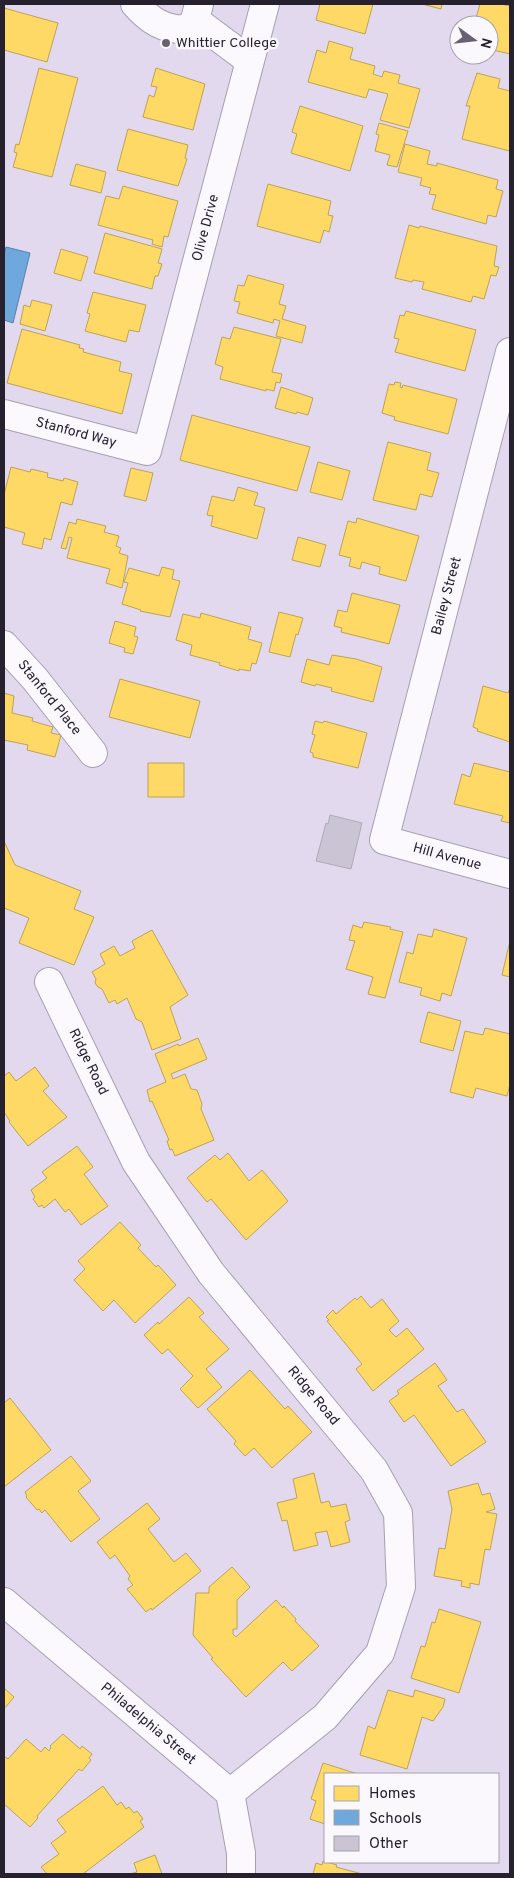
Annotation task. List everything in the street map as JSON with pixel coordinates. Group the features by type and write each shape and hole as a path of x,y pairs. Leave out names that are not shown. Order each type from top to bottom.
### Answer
{"street":[{"path":"135,4 160,26 172,30 186,30 197,12 250,60"},
{"name":"Olive Drive","path":"147,451 265,4"},
{"name":"Bailey Street","path":"384,840 510,352"},
{"name":"Stanford Way","path":"4,414 147,451"},
{"name":"Stanford Place","path":"4,645 35,679 93,753"},
{"name":"Hill Avenue","path":"384,840 510,874"},
{"name":"Ridge Road","path":"48,982 136,1162 210,1273 374,1470 398,1513 401,1587 380,1653 325,1717 230,1793"},
{"name":"Philadelphia Street","path":"4,1602 230,1793"},
{"path":"230,1793 241,1853 241,1874"}],"building: Homes":[{"path":"320,4 373,4 365,34 316,20"},
{"path":"422,4 442,4 441,9"},
{"path":"480,4 510,6 510,54 499,51 499,15 477,15"},
{"path":"4,8 58,23 47,62 4,50"},
{"path":"329,41 353,48 350,59 375,66 373,74 382,77 384,71 400,75 398,83 420,89 409,128 380,120 388,94 369,89 366,98 308,82 317,50 326,53"},
{"path":"39,68 78,78 52,177 13,167 17,153 14,152 16,144 19,145"},
{"path":"156,68 205,84 193,130 143,117 149,95 154,97 157,87 151,86"},
{"path":"477,73 500,79 498,88 510,91 510,151 462,139 470,106 466,106"},
{"path":"300,106 363,126 350,171 291,153 297,134 292,132"},
{"path":"379,123 408,131 397,167 387,165 390,155 375,151 379,135 376,134"},
{"path":"128,129 188,145 185,158 187,159 178,186 117,170"},
{"path":"405,144 430,151 427,164 437,166 437,163 498,180 496,189 503,191 496,217 488,215 486,224 432,209 436,195 429,194 431,188 420,185 422,178 398,172"},
{"path":"76,164 106,172 101,193 70,185"},
{"path":"268,184 331,201 328,215 333,216 329,232 324,230 320,243 257,226"},
{"path":"123,186 178,201 168,237 164,236 162,247 152,244 153,240 98,225 106,196 119,199"},
{"path":"409,225 419,228 420,226 497,246 494,266 499,267 496,276 491,275 484,299 473,296 471,302 422,289 424,282 413,280 412,282 395,278"},
{"path":"105,233 162,249 158,263 162,264 158,276 155,276 152,289 94,273"},
{"path":"61,249 88,257 81,281 54,273"},
{"path":"248,275 284,285 279,304 286,306 282,319 306,326 302,343 276,336 280,321 274,319 273,323 237,313 240,302 234,301 238,285 244,286"},
{"path":"93,292 146,305 139,332 129,330 126,342 85,331 90,314 87,313"},
{"path":"32,300 52,305 45,331 20,324 24,305 30,307"},
{"path":"406,311 476,330 465,371 395,352 399,339 394,338 400,315 404,316"},
{"path":"234,327 281,339 272,372 282,374 280,383 276,382 274,391 266,389 266,391 220,379 223,367 215,364 222,337 230,339"},
{"path":"22,329 80,345 79,348 84,349 83,352 121,362 119,371 132,374 122,414 7,383"},
{"path":"395,382 401,383 400,387 402,388 403,385 457,399 448,434 394,420 395,417 382,413 389,384 394,385"},
{"path":"281,387 313,398 308,415 297,412 296,414 275,408"},
{"path":"192,415 310,447 297,491 180,460"},
{"path":"388,442 431,453 427,470 439,473 432,497 420,494 416,510 373,500"},
{"path":"318,462 350,471 342,500 310,492"},
{"path":"11,467 30,472 31,469 48,473 47,477 63,481 64,478 78,482 72,505 61,502 51,540 44,538 42,549 22,544 25,533 4,527 4,495"},
{"path":"131,468 153,473 146,501 124,496"},
{"path":"238,487 258,493 254,505 265,508 257,539 211,526 213,516 207,515 212,496 234,501"},
{"path":"357,518 419,536 406,581 379,574 380,567 362,562 360,569 349,566 351,558 339,555 348,521 356,523"},
{"path":"77,519 106,526 104,532 119,536 116,546 121,548 119,553 128,556 122,588 106,583 110,569 67,558 72,538 69,537 66,549 61,548 69,522 76,524"},
{"path":"298,537 326,545 320,567 292,560"},
{"path":"162,567 174,570 172,579 180,581 170,617 140,611 122,604 128,583 124,582 129,568 159,576"},
{"path":"352,593 400,605 389,644 341,632 342,628 334,626 338,610 347,612"},
{"path":"279,612 303,618 298,635 296,634 290,657 269,652"},
{"path":"201,613 251,627 248,639 262,643 256,664 252,663 250,671 239,669 239,671 219,665 220,663 190,655 192,645 176,640 183,614 200,618"},
{"path":"115,621 136,627 134,636 138,637 133,654 124,652 125,648 109,643"},
{"path":"332,655 356,659 382,667 373,702 331,691 332,688 301,682 307,659 329,665"},
{"path":"120,679 200,701 190,738 109,717"},
{"path":"483,686 508,693 510,688 510,742 477,731 478,729 473,727"},
{"path":"4,693 14,696 12,713 33,718 32,721 53,727 51,733 61,735 55,757 27,750 28,745 4,740"},
{"path":"315,721 323,723 324,721 367,733 358,768 313,757 313,753 310,752 315,735 312,734"},
{"path":"148,763 184,763 184,797 148,797"},
{"path":"474,763 510,772 510,823 501,821 503,816 454,804 462,774 470,777"},
{"path":"4,841 15,865 81,891 74,909 94,917 74,965 19,943 29,918 4,908"},
{"path":"364,922 391,927 390,929 403,932 385,998 368,994 373,977 346,969 355,941 349,940 353,925 362,928"},
{"path":"434,929 467,938 451,996 442,993 440,1001 420,995 422,988 399,982 407,952 413,954 418,934 432,937"},
{"path":"152,930 188,995 170,1007 181,1039 152,1050 142,1022 136,1019 127,998 117,1004 115,1000 109,1003 102,989 95,983 96,979 92,972 105,964 100,954 114,946 120,956 135,948 132,941"},
{"path":"510,941 510,977 502,975"},
{"path":"428,1012 461,1021 453,1051 420,1042"},
{"path":"485,1028 510,1034 510,1084 507,1096 476,1088 473,1098 450,1092 465,1031 483,1035"},
{"path":"198,1038 207,1059 171,1074 173,1079 185,1074 191,1089 197,1090 202,1104 201,1109 214,1140 175,1156 172,1149 170,1150 167,1141 169,1140 152,1101 150,1102 147,1090 166,1082 155,1054"},
{"path":"35,1067 49,1086 43,1091 67,1117 28,1146 9,1122 4,1112 4,1076 9,1072 16,1081"},
{"path":"77,1146 93,1167 84,1174 108,1206 81,1225 69,1209 65,1212 55,1199 44,1208 42,1205 39,1207 33,1199 35,1197 31,1190 47,1178 42,1172"},
{"path":"228,1153 249,1181 262,1170 288,1201 246,1240 211,1199 207,1202 187,1178 215,1155 220,1160"},
{"path":"120,1222 141,1245 138,1248 156,1267 158,1265 176,1285 135,1323 114,1300 103,1311 74,1280 85,1269 78,1261"},
{"path":"361,1296 371,1308 382,1299 399,1321 389,1330 396,1337 407,1328 424,1349 373,1391 356,1369 362,1364 327,1321 329,1320 326,1317 333,1310 336,1314 355,1298 357,1300"},
{"path":"189,1297 204,1313 199,1317 229,1349 206,1369 222,1387 198,1408 180,1389 193,1376 168,1349 162,1354 144,1335"},
{"path":"435,1363 447,1380 438,1386 457,1412 463,1409 486,1442 451,1466 414,1415 404,1422 389,1401 399,1394 397,1391"},
{"path":"250,1370 285,1409 288,1406 312,1432 272,1468 254,1448 245,1456 234,1444 236,1441 207,1409"},
{"path":"10,1398 51,1450 4,1487 4,1403"},
{"path":"71,1456 91,1481 78,1491 100,1519 71,1542 45,1510 42,1513 39,1509 37,1510 26,1497 25,1492"},
{"path":"314,1473 321,1503 329,1501 331,1507 346,1504 350,1520 345,1522 350,1542 331,1547 327,1531 315,1533 318,1545 294,1551 287,1520 282,1521 277,1503 297,1498 293,1479"},
{"path":"478,1483 482,1495 490,1493 495,1509 486,1512 497,1514 490,1550 485,1549 479,1585 470,1583 470,1588 461,1586 462,1581 434,1576 439,1548 445,1549 452,1509 448,1491"},
{"path":"147,1503 160,1519 148,1529 174,1562 186,1553 201,1571 152,1610 151,1608 146,1612 127,1589 133,1585 128,1579 130,1576 115,1555 110,1559 97,1542"},
{"path":"232,1567 250,1587 237,1600 237,1629 233,1629 233,1634 236,1637 276,1600 283,1608 284,1606 296,1619 295,1621 319,1646 292,1671 283,1662 246,1697 211,1659 213,1658 193,1635 196,1593 209,1593 209,1587"},
{"path":"439,1609 481,1622 459,1693 411,1678 421,1646 425,1647 432,1622 435,1623"},
{"path":"4,1688 14,1697 4,1709"},
{"path":"388,1690 413,1697 415,1690 445,1699 443,1707 433,1721 422,1717 407,1769 360,1755 368,1726 375,1729"},
{"path":"63,1734 80,1749 82,1746 92,1754 89,1758 91,1760 82,1771 79,1769 37,1816 38,1818 30,1827 4,1804 4,1759 5,1757 8,1759 26,1739 41,1752 45,1747 49,1751 50,1746"},
{"path":"323,1763 355,1773 324,1773 324,1824 310,1819 316,1801 311,1799"},
{"path":"103,1786 117,1805 121,1802 126,1809 129,1807 134,1813 137,1811 143,1819 140,1821 144,1827 83,1874 47,1874 41,1867 59,1854 51,1843 66,1832 57,1820"},
{"path":"155,1855 162,1874 130,1874 137,1872 134,1863"},
{"path":"323,1861 324,1863 337,1865 336,1867 362,1874 313,1874 316,1863 322,1865"}],"building: Schools":[{"path":"6,247 30,253 13,323 4,320 4,255"}],"building: Other":[{"path":"330,815 362,823 351,869 316,861"}],"place":[{"name":"Whittier College","path":"166,43"}]}
